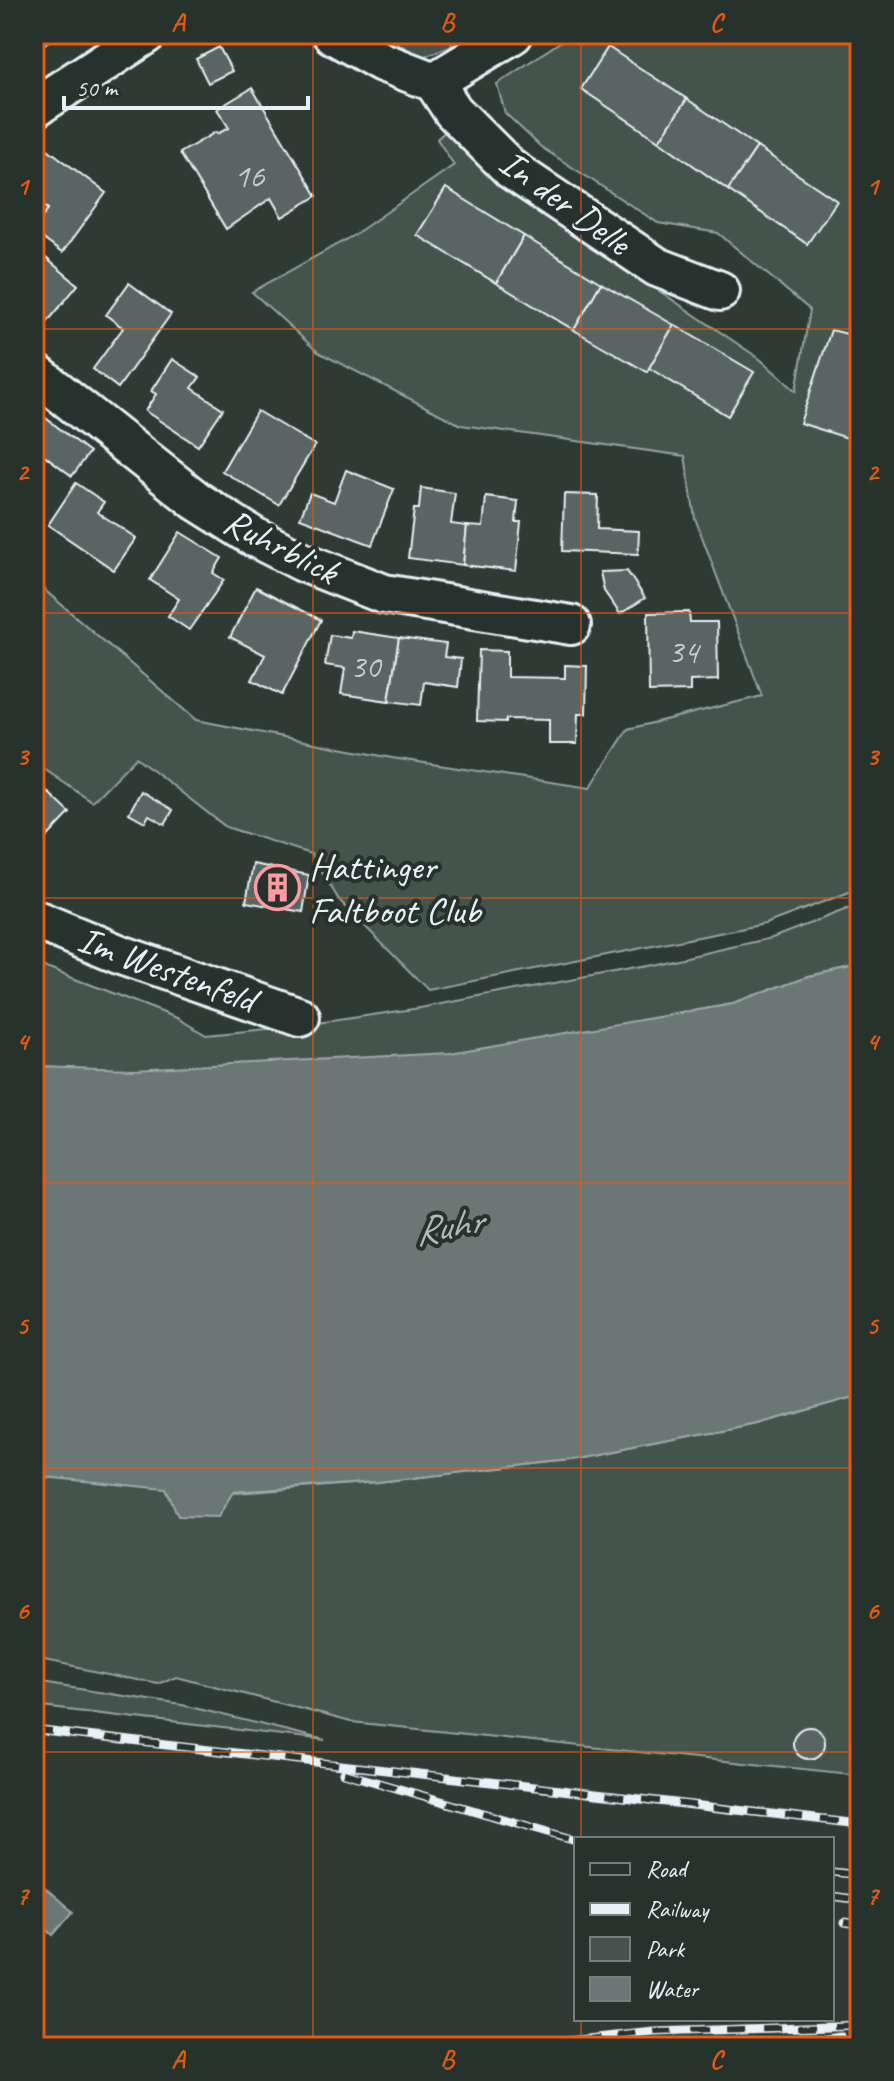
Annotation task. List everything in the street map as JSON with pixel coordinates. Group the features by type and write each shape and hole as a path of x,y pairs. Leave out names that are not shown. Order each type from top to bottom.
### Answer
{"street":[{"path":"34,108 147,34"},
{"path":"332,34 382,62 434,82 513,34"},
{"name":"In der Delle","path":"434,82 453,111 512,170 657,267 720,291"},
{"name":"Ruhrblick","path":"34,372 197,501 289,555 384,594 571,625"},
{"name":"Im Westenfeld","path":"34,919 121,955 300,1017"}],"green space":[{"path":"381,34 446,34 453,45 422,57"},
{"path":"572,34 860,34 860,888 765,924 428,990 339,900 311,854 226,827 136,757 92,802 34,762 34,581 196,720 392,758 590,788 628,729 762,696 695,518 685,456 461,425 318,352 252,292 354,235 454,165 437,139 448,129 507,188 760,359 796,391 810,310 718,233 658,223 541,147 505,113 497,84"},
{"path":"860,904 860,965 809,976 733,1004 449,1057 134,1070 34,1066 34,960 49,969 177,1018 206,1035 297,1026 420,1008 651,965 772,938"},
{"path":"860,1395 860,1775 351,1722 176,1676 158,1684 34,1659 34,1476 237,1493 378,1482 570,1460 758,1424"},
{"path":"34,1682 182,1705 325,1740 34,1706"}],"water":[{"name":"Ruhr","path":"860,965 860,1395 758,1424 570,1460 378,1482 233,1492 218,1517 178,1516 166,1489 34,1476 34,1066 133,1069 450,1053 733,1004 809,976"},
{"path":"34,1878 73,1912 53,1935 34,1918"}],"building":[{"path":"34,34 59,34 34,51"},
{"path":"219,47 232,71 208,83 196,59"},
{"path":"608,47 687,99 659,141 581,89"},
{"path":"252,88 317,196 282,217 271,198 226,229 180,153 229,128 217,109"},
{"path":"687,99 757,147 728,190 659,141"},
{"path":"41,144 106,193 62,253 34,232 48,209 34,200 34,154"},
{"path":"757,147 837,201 807,244 728,190"},
{"path":"446,188 524,236 496,283 417,235"},
{"path":"34,200 48,209 36,226 34,225"},
{"path":"524,236 601,283 574,330 496,283"},
{"path":"46,258 78,285 40,331 34,326 34,259 40,264"},
{"path":"129,283 171,314 118,388 93,369 123,328 106,315"},
{"path":"601,283 674,325 647,372 574,330"},
{"path":"674,325 754,372 728,416 649,368"},
{"path":"831,330 860,337 860,442 800,423"},
{"path":"172,359 200,377 192,388 223,409 198,446 145,411 156,394 151,391"},
{"path":"34,409 90,452 72,476 40,452 34,460"},
{"path":"257,411 315,445 279,505 222,471"},
{"path":"346,470 394,489 372,545 300,518 310,493 334,502"},
{"path":"76,483 104,502 97,512 136,538 114,570 48,525"},
{"path":"421,488 455,493 451,524 467,526 463,565 408,558 414,509 419,509"},
{"path":"564,494 598,495 597,529 639,531 638,554 562,551"},
{"path":"486,497 518,501 516,522 521,522 516,571 463,565 467,526 483,527"},
{"path":"180,532 222,558 213,573 224,580 189,630 168,616 179,599 150,580"},
{"path":"627,571 645,598 620,614 604,591 600,572"},
{"path":"256,587 321,620 282,695 252,680 265,655 230,637"},
{"path":"689,612 690,622 717,622 718,680 690,681 690,691 649,692 648,613"},
{"path":"352,631 399,638 389,701 341,694 345,668 325,665 330,635 351,638"},
{"path":"399,638 446,644 444,657 461,659 458,687 424,682 421,705 389,701"},
{"path":"479,650 507,651 507,677 565,678 565,665 587,666 586,714 578,714 577,744 549,744 549,720 477,721"},
{"path":"34,779 70,813 34,851"},
{"path":"141,791 173,810 165,824 149,815 145,822 129,813"},
{"name":"Hattinger Faltboot Club","path":"253,864 309,875 303,912 246,902"},
{"path":"809,1727 821,1731 825,1743 821,1755 809,1759 797,1755 793,1743 797,1731"}],"railway":[{"path":"34,1730 860,1824"},
{"path":"344,1773 574,1839"},
{"path":"834,1872 860,1875"},
{"path":"834,1896 860,1900"},
{"path":"844,1923 860,1925"},
{"path":"511,2047 654,2032 860,2025"},
{"path":"771,2047 840,2036"}],"place":[{"name":"Hattinger Faltboot Club","path":"278,888"}]}
